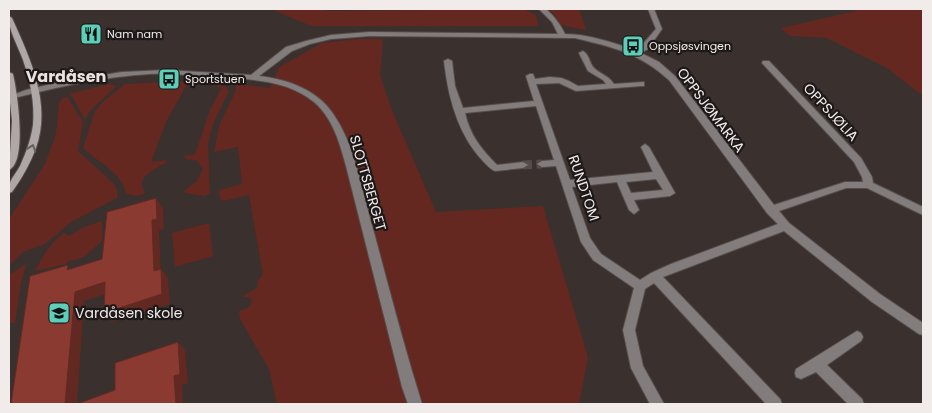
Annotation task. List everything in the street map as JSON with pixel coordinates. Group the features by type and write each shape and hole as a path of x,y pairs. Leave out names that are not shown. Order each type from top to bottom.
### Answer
{"main road":[{"path":"9,19 36,89 38,123 26,166 9,190"},
{"path":"9,74 14,96 16,138 9,167"}],"street":[{"path":"542,9 550,15 562,36"},
{"path":"636,53 645,47 659,29 651,9"},
{"name":"OPPSJØMARKA","path":"252,78 289,50 308,42 331,37 369,34 575,36 607,43 636,53 656,64 672,78 785,226 876,298 923,330"},
{"path":"582,53 591,69 606,78 612,87 641,84"},
{"path":"448,61 451,86 465,132 478,151 495,168 523,165"},
{"name":"OPPSJØLIA","path":"766,63 858,160 867,177 868,185"},
{"name":"SLOTTSBERGET","path":"14,96 36,89 139,72 252,78 285,84 310,95 330,115 342,136 415,404"},
{"name":"RUNDTOM","path":"612,87 576,90 559,80 531,79 586,239 597,257 640,286"},
{"path":"460,111 540,104"},
{"path":"629,197 670,193 645,147"},
{"path":"542,164 560,162"},
{"path":"567,184 659,175"},
{"path":"620,179 634,210"},
{"path":"772,210 845,185 868,185 923,211"},
{"path":"657,404 636,368 629,330 640,286 655,276 785,226"},
{"path":"655,276 776,404"},
{"path":"802,373 857,337"},
{"path":"817,364 857,404"}],"shaded area":[{"path":"271,9 323,9 326,11 523,9 536,15 538,26 311,26"},
{"path":"547,9 579,9 586,30 560,25 554,14"},
{"path":"853,9 923,9 923,96 887,68 827,38 790,36 781,28 856,11"},
{"path":"358,39 383,39 380,75 391,108 436,212 543,206 588,357 579,404 277,404 269,369 240,319 239,311 249,307 252,300 249,297 241,297 257,288 258,280 263,275 249,195 223,201 220,199 219,190 242,184 238,147 214,152 219,126 236,90 236,84 270,88 279,67 322,43"},
{"path":"201,80 198,85 186,86 166,122 151,162 166,160 166,163 151,171 144,178 142,185 145,193 136,196 126,193 114,173 83,148 95,111 125,84"},
{"path":"215,83 225,86 229,91 213,124 208,144 210,193 205,196 185,193 185,190 197,181 203,169 196,160 186,159 184,156 195,154 210,110 222,87 213,86"},
{"path":"108,84 115,85 115,87 89,112 85,120 72,96 69,94"},
{"path":"66,97 83,122 78,151 114,184 117,190 117,198 71,222 45,244 23,252 9,266 9,219 45,164 56,134 59,103 62,98"},
{"path":"102,221 102,241 84,257 67,262 66,264 35,271 51,245 64,233 69,236 84,227"},
{"path":"209,223 213,256 175,267 172,233"},
{"path":"26,264 15,323 9,323 9,275"}],"building":[{"name":"Vardåsen skole","path":"156,198 157,219 152,220 154,271 161,269 162,294 104,313 105,282 75,292 65,404 11,404 30,276 68,265 67,270 102,259 107,212"},
{"name":"Vardåsen skole","path":"178,342 180,374 174,376 176,404 77,404 115,390 115,363"}],"tunnel":[{"path":"523,165 542,164"}],"place":[{"name":"Nam nam","path":"91,34"},
{"name":"Oppsjøsvingen","path":"633,46"},
{"name":"Sportstuen","path":"169,79"},
{"name":"Vardåsen skole","path":"59,313"}],"district":[{"name":"Vardåsen","path":"66,76"}]}
